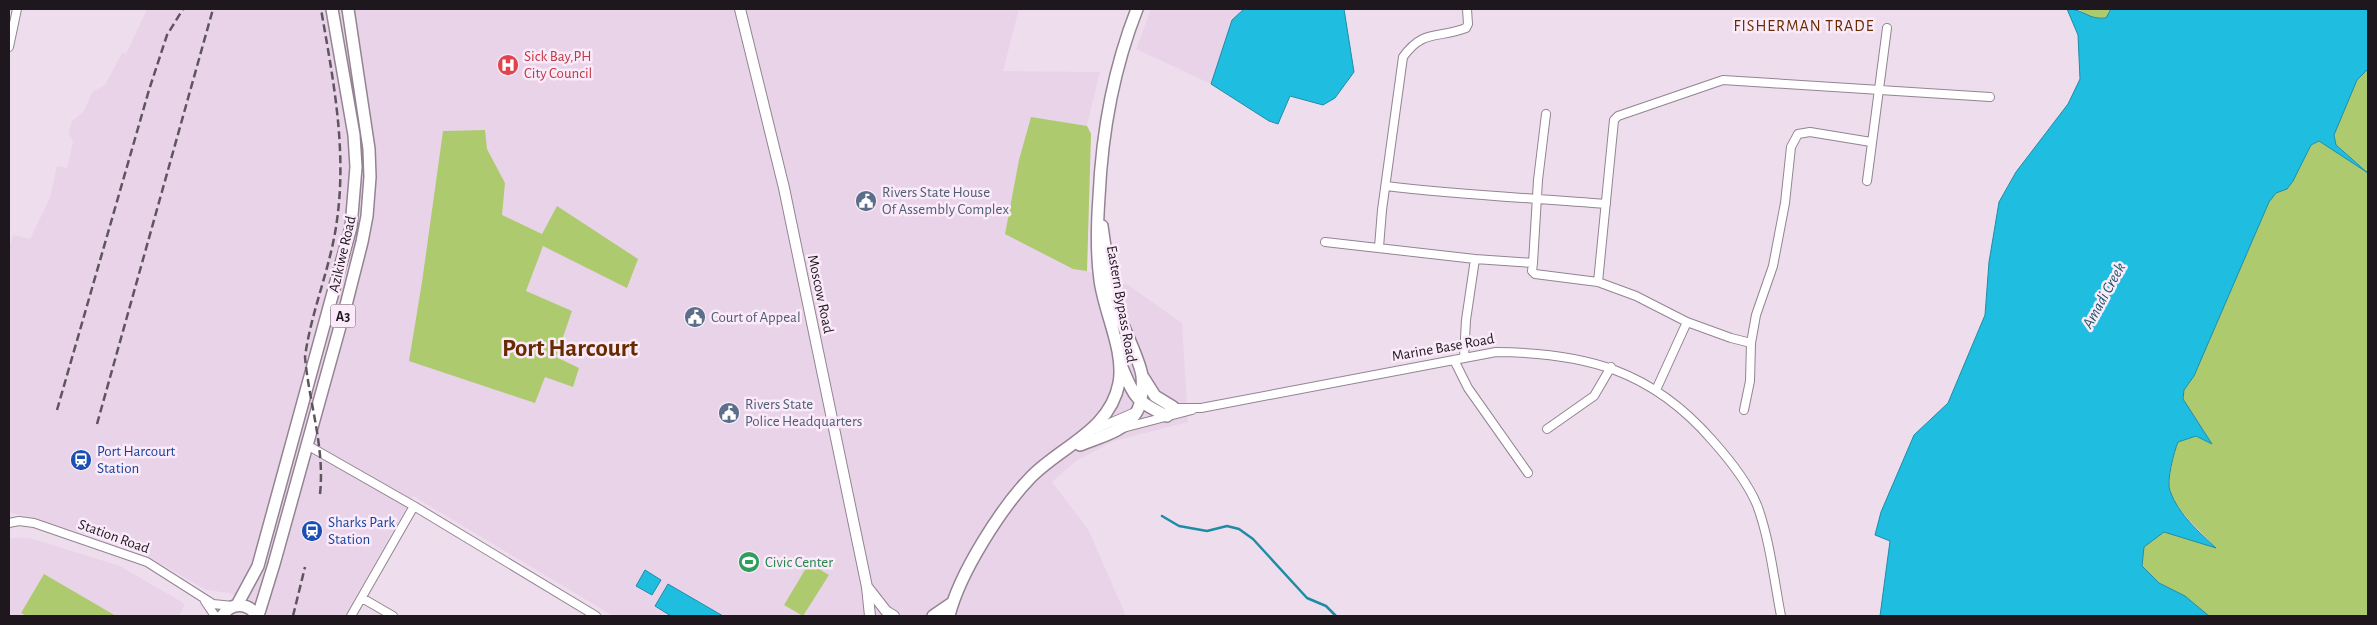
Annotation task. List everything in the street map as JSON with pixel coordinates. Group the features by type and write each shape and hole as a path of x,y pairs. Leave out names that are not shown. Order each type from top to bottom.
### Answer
{"main road":[{"name":"Azikiwe Road","path":"235,606 258,566 351,227 356,167 354,135 332,9"},
{"name":"Azikiwe Road","path":"257,616 307,445 362,242 366,216 370,177 369,149 348,9"},
{"name":"Eastern Bypass Road","path":"1090,432 1110,407 1119,383 1120,361 1100,282 1096,242 1101,150 1107,113 1123,45 1137,9"},
{"name":"Eastern Bypass Road","path":"1098,203 1113,292 1123,328 1142,375 1138,407"},
{"path":"1120,361 1138,407"},
{"path":"1142,375 1155,396 1170,412"},
{"path":"1138,407 1170,412"},
{"path":"949,616 952,603 985,538 1015,494 1048,461 1116,430 1138,407"},
{"path":"1065,452 1090,432"},
{"path":"934,616 952,603"},
{"name":"A3","path":"222,616 235,606 249,608 257,616"}],"street":[{"path":"9,47 17,9"},
{"name":"Moscow Road","path":"740,9 784,188 867,587 870,616"},
{"path":"1379,247 1404,57 1412,46 1423,37 1466,28 1468,24 1467,9"},
{"path":"1867,181 1887,28"},
{"path":"1598,282 1614,120 1618,116 1723,80 1990,97"},
{"path":"1546,114 1538,180 1532,271 1535,274 1598,282 1636,296 1687,322 1731,338 1751,342"},
{"path":"1744,410 1750,381 1751,342 1756,315 1772,266 1794,140 1798,134 1810,132 1871,142"},
{"path":"1386,186 1512,198 1606,204"},
{"path":"1325,242 1475,259 1533,262"},
{"path":"1464,357 1466,320 1475,259"},
{"path":"1656,390 1687,322"},
{"name":"Marine Base Road","path":"1116,430 1170,412 1201,408 1496,352 1539,352 1611,367 1656,390 1702,428 1723,451 1744,480 1757,505 1769,550 1781,616"},
{"path":"1454,360 1468,388 1528,474"},
{"path":"1547,430 1594,396 1611,367"},
{"path":"1090,432 1138,407"},
{"path":"307,445 414,506 596,616"},
{"path":"350,616 414,506"},
{"name":"Station Road","path":"9,523 19,521 34,523 124,553 147,562 213,604 235,606"},
{"name":"Moscow Road","path":"867,587 886,611 894,616"},
{"name":"Station Road","path":"202,597 215,616"},
{"path":"362,598 393,616"}],"shaded area":[{"path":"147,9 1019,9 1003,71 1100,72 1087,125 1091,134 1087,271 1128,285 1182,323 1188,422 1114,441 1076,461 1052,482 1088,529 1126,616 613,616 413,496 345,616 267,616 267,613 254,604 229,593 206,590 130,546 9,512 9,250 13,235 30,239 50,198 57,166 67,168 73,142 69,135 71,122 84,111 92,92 105,85 122,53 126,54"},
{"path":"1151,9 1244,9 1232,20 1211,84 1136,49"},
{"path":"11,538 30,538 120,566 185,604 179,616 9,616 9,540"}],"green space":[{"path":"2078,9 2111,9 2106,18 2094,19"},
{"path":"2368,69 2368,172 2336,145 2334,135 2357,79"},
{"path":"1031,117 1087,126 1091,134 1087,271 1073,269 1005,234 1019,160"},
{"path":"485,130 487,149 505,183 502,215 542,234 557,206 638,259 627,288 543,246 526,291 572,311 556,357 579,368 573,387 545,377 535,403 409,361 443,131"},
{"path":"2319,141 2368,173 2368,616 2209,616 2185,596 2159,584 2142,567 2144,547 2164,532 2215,547 2175,503 2169,489 2171,465 2178,442 2196,436 2212,444 2183,399 2184,390 2194,376 2269,202 2276,192 2287,189 2311,145"},
{"path":"809,563 829,575 803,616 784,605"},
{"path":"44,574 116,616 27,616 21,613"}],"water":[{"path":"1244,9 1344,9 1354,72 1335,98 1323,105 1290,96 1278,124 1269,121 1211,84 1232,20"},
{"name":"Amadi Creek","path":"2067,9 2073,9 2094,17 2106,18 2111,9 2368,9 2368,69 2357,80 2334,135 2336,145 2368,173 2319,141 2311,145 2293,181 2287,189 2276,193 2269,202 2194,376 2184,390 2183,399 2212,444 2196,436 2178,442 2171,467 2170,491 2178,508 2216,548 2164,532 2144,547 2142,566 2159,583 2185,596 2209,616 1880,616 1890,541 1875,535 1881,512 1914,435 1948,403 1985,315 1989,262 1999,202 2016,172 2068,104 2080,79 2078,35"},
{"path":"645,570 661,580 652,595 636,586"},
{"path":"668,584 723,616 671,616 655,606"}],"waterway":[{"path":"1162,516 1179,526 1207,531 1227,526 1239,529 1253,539 1307,598 1326,606 1336,616"}],"railway":[{"path":"57,410 149,90 167,35 183,9"},
{"path":"97,424 213,9"},
{"path":"320,494 319,442 305,357 334,237 340,193 337,114 321,9"},
{"path":"293,616 305,567"}],"place":[{"name":"Sick Bay,PH City Council","path":"508,65"},
{"name":"Rivers State House Of Assembly Complex","path":"866,201"},
{"name":"Court of Appeal","path":"695,317"},
{"name":"Rivers State Police Headquarters","path":"729,413"},
{"name":"Port Harcourt Station","path":"81,460"},
{"name":"Sharks Park Station","path":"312,531"},
{"name":"Civic Center","path":"749,562"}],"district":[{"name":"FISHERMAN TRADE","path":"1804,25"},
{"name":"Port Harcourt","path":"570,347"}]}
